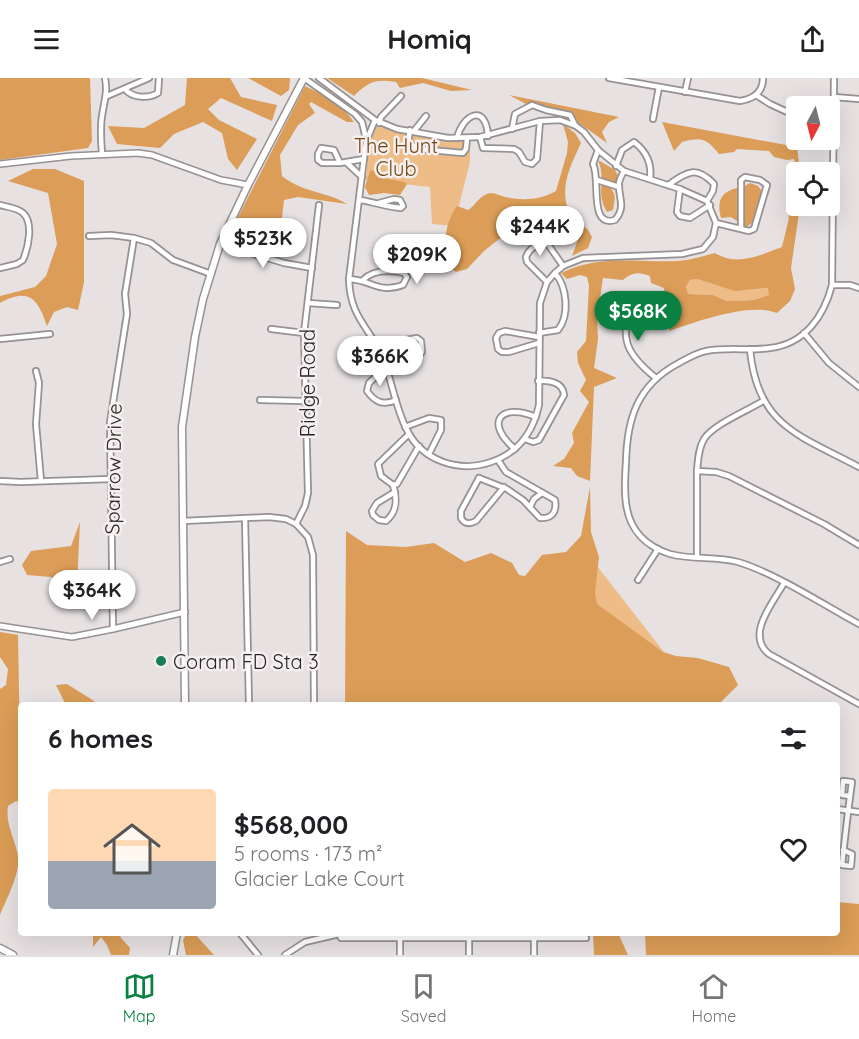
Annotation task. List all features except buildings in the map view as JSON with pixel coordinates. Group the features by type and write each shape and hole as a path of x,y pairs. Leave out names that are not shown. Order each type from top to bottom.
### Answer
{"main road":[{"path":"185,702 182,428 195,337 203,299 220,244 304,78"},
{"path":"173,955 176,936"},
{"path":"0,948 13,955"}],"street":[{"path":"102,154 100,137 107,96 105,78"},
{"path":"107,96 149,78"},
{"path":"125,89 136,96 153,96 158,93 159,78"},
{"path":"304,78 343,104 361,120 366,142 349,279 350,294 357,315 379,350 405,427 419,447 447,464 459,467 477,466 498,460 525,439 539,405 540,303 548,282 563,266 583,258 691,252 703,249 713,237 716,223 708,203 680,189 624,171 598,150 584,132 575,125 560,120 540,121 488,136 467,138 448,138 390,128 319,78"},
{"path":"609,78 740,101 751,99 756,95 763,83 763,78"},
{"path":"685,92 688,78"},
{"path":"834,78 834,96"},
{"path":"653,119 659,87"},
{"path":"756,95 770,105 786,112"},
{"path":"366,142 377,121 401,96"},
{"path":"840,97 859,99"},
{"path":"512,129 515,114 532,105 570,115 575,125"},
{"path":"361,120 367,114"},
{"path":"426,116 412,131 408,143 419,148 463,153 466,152 467,138"},
{"path":"457,138 464,122 472,116 481,117 487,123 488,136"},
{"path":"480,137 483,148 513,149 519,152 525,162 531,164 537,159 540,121"},
{"path":"616,166 622,150 634,142 650,163 650,179"},
{"path":"339,164 334,150 321,148 319,150 318,160 322,163 339,164 364,159"},
{"path":"598,150 593,161 597,180 598,214 601,219 615,220 620,213 622,196 619,187 624,171"},
{"path":"831,150 832,285 826,307 804,333 782,345 706,351 689,357 656,378 635,406 630,421 626,439 624,492 634,530 648,544 674,555 738,562 784,583 859,624"},
{"path":"0,164 102,154 138,153 152,155 221,180 248,185"},
{"path":"347,163 362,177"},
{"path":"668,185 689,172 698,173 714,184 708,203 690,218 680,216 677,212 680,189"},
{"path":"716,223 749,231 755,228 767,188 763,181 745,177 741,180 741,228"},
{"path":"597,180 619,187"},
{"path":"360,200 379,202"},
{"path":"0,204 21,212 27,219 29,228 23,260 17,264 0,268"},
{"name":"Ridge Road","path":"296,524 308,494 304,333 319,205"},
{"path":"88,236 111,235 151,243 173,260 211,274"},
{"name":"Sparrow Drive","path":"113,630 110,422 127,314 125,294 134,238"},
{"path":"548,282 527,262 526,257 529,252 541,243 547,243 563,266"},
{"path":"220,244 284,263 312,268"},
{"path":"349,279 363,280 383,289 403,285 407,277 404,273 387,271 367,276 363,280"},
{"path":"539,343 504,352 498,349 496,344 497,336 506,331 539,335 558,330 564,318 563,286 555,273"},
{"path":"832,285 850,285 859,288"},
{"path":"308,303 337,305"},
{"path":"631,303 624,329 628,348 637,361 656,378"},
{"path":"271,329 304,333"},
{"path":"804,333 829,363 859,387"},
{"path":"0,339 50,334"},
{"path":"379,350 407,339 417,338 421,341 422,352 417,358 383,360"},
{"path":"750,349 752,374 763,401 778,420 793,432 859,468"},
{"path":"386,367 369,383 367,391 381,403 396,400"},
{"path":"36,371 39,383 36,435 40,480"},
{"path":"525,439 538,441 564,395 563,389 558,384 546,380 538,381"},
{"path":"260,400 305,401"},
{"path":"697,556 697,471 700,449 705,437 712,430 763,401"},
{"path":"515,449 501,433 500,419 506,413 518,411 536,417"},
{"path":"405,427 429,418 441,420 440,433 429,454"},
{"path":"395,492 377,503 372,511 379,520 388,520 394,510 395,492 393,485 381,476 378,464 409,434"},
{"path":"393,485 400,480 419,447"},
{"path":"479,478 504,487 530,507 540,518 549,518 553,515 556,509 555,500 550,495 542,493 506,472 498,460"},
{"path":"477,466 479,478 461,511 461,518 466,523 471,524 476,520 504,487"},
{"path":"697,471 716,472 729,476 824,524 859,545"},
{"path":"0,481 111,479"},
{"path":"530,507 534,499 542,493"},
{"path":"245,518 249,702"},
{"path":"183,521 286,519 296,524 308,537 313,555 314,702"},
{"path":"638,580 658,549"},
{"path":"0,562 10,559"},
{"path":"784,583 760,627 759,636 762,645 769,654 859,704"},
{"path":"0,626 64,636 113,630 185,612"},
{"path":"843,850 850,796"},
{"path":"840,810 859,812"},
{"path":"242,936 258,955"},
{"path":"285,955 305,942 323,936"},
{"path":"340,936 341,938 358,936"},
{"path":"377,936 400,938 410,936"},
{"path":"440,936 586,938"},
{"path":"465,937 469,955"},
{"path":"400,938 400,955"},
{"path":"534,939 534,955"}],"green space":[{"name":"The Hunt Club","path":"376,125 448,141 470,141 470,162 454,226 432,224 430,187 366,180 369,140"},
{"path":"697,279 732,288 749,290 769,288 769,295 754,300 727,301 713,295 688,294 686,288 690,280"},
{"path":"597,566 674,665 592,607"}],"shaded area":[{"path":"0,78 90,78 92,141 88,148 0,160"},
{"path":"187,78 230,78 241,97 277,105 272,121 221,98 208,109 219,120 257,139 237,170 228,159 222,133 203,122 174,134 160,148 117,144 108,126 144,128 185,105"},
{"path":"248,78 290,78 289,90 281,96"},
{"path":"327,78 422,78 472,90 451,91 423,83 400,88 396,82 383,81 369,84 354,96"},
{"path":"305,86 338,102 354,122 347,122 311,102 309,104 315,113 298,125 280,155 282,176 298,186 347,204 298,197 284,200 281,227 237,219"},
{"path":"509,95 619,117 609,122 602,132 607,143 579,123 566,117 541,112"},
{"path":"662,122 786,145 786,150 797,150 799,162 795,162 794,159 774,157 769,151 737,149 734,152 719,154 707,142 699,139 682,142 674,151"},
{"path":"563,124 575,133 581,143 572,162 565,191 569,211 574,221 587,229 592,237 588,248 572,256 579,237 567,222 558,217 541,223 522,221 484,251 467,269 456,272 450,266 447,258 445,240 449,221 457,206 468,210 481,198 491,193 525,199 538,198 556,191 567,153 568,142"},
{"path":"598,160 615,170 618,176 615,184 608,186 613,191 615,199 613,210 607,212 602,198 602,174"},
{"path":"33,169 55,169 84,181 84,282 78,310 67,307 54,312 47,326 40,309 31,298 18,296 0,303 0,296 35,287 46,276 57,244 48,193 8,181"},
{"path":"375,170 388,179 407,184 400,195 384,193 369,195 365,187 370,171"},
{"path":"750,183 758,186 762,191 754,222 746,227 731,217 721,218 719,207 723,195 737,188 739,198 744,198 745,186"},
{"path":"788,216 799,216 791,268 795,289 790,301 777,313 766,310 738,311 669,331 671,316 666,307 664,288 651,283 650,276 636,274 623,280 603,278 597,319 598,339 594,368 617,378 594,387 590,481 577,476 571,468 553,466 564,459 574,443 572,433 589,402 580,391 586,380 578,363 577,352 586,341 589,285 587,277 580,275 567,279 561,273 590,263 604,261 678,261 715,253 732,259 749,258 782,247","holes":["697,279 735,291 768,288 769,295 754,300 727,301 713,295 688,294 686,287 690,280"]},
{"path":"590,487 591,532 599,557 595,593 597,604 663,652 698,658 729,667 738,685 721,702 345,702 346,531 367,545 406,547 434,543 465,562 491,553 512,563 519,575 525,576 542,555 566,552 581,536"},
{"path":"80,522 77,585 51,577 27,575 22,565 31,551 71,546"},
{"path":"0,632 18,635 18,802 8,806 7,812 18,863 12,886 0,915 0,689 6,685 8,669 0,657"},
{"path":"67,684 94,702 64,702 56,685"},
{"path":"840,902 859,904 859,955 646,955 645,936 840,936"},
{"path":"93,936 120,936 130,948 129,955 111,955 101,937 93,947"},
{"path":"185,936 197,936 214,955 186,955 183,940"},
{"path":"593,936 619,936 628,955 594,955"}],"place":[{"name":"Coram FD Sta 3","path":"161,661"}]}
